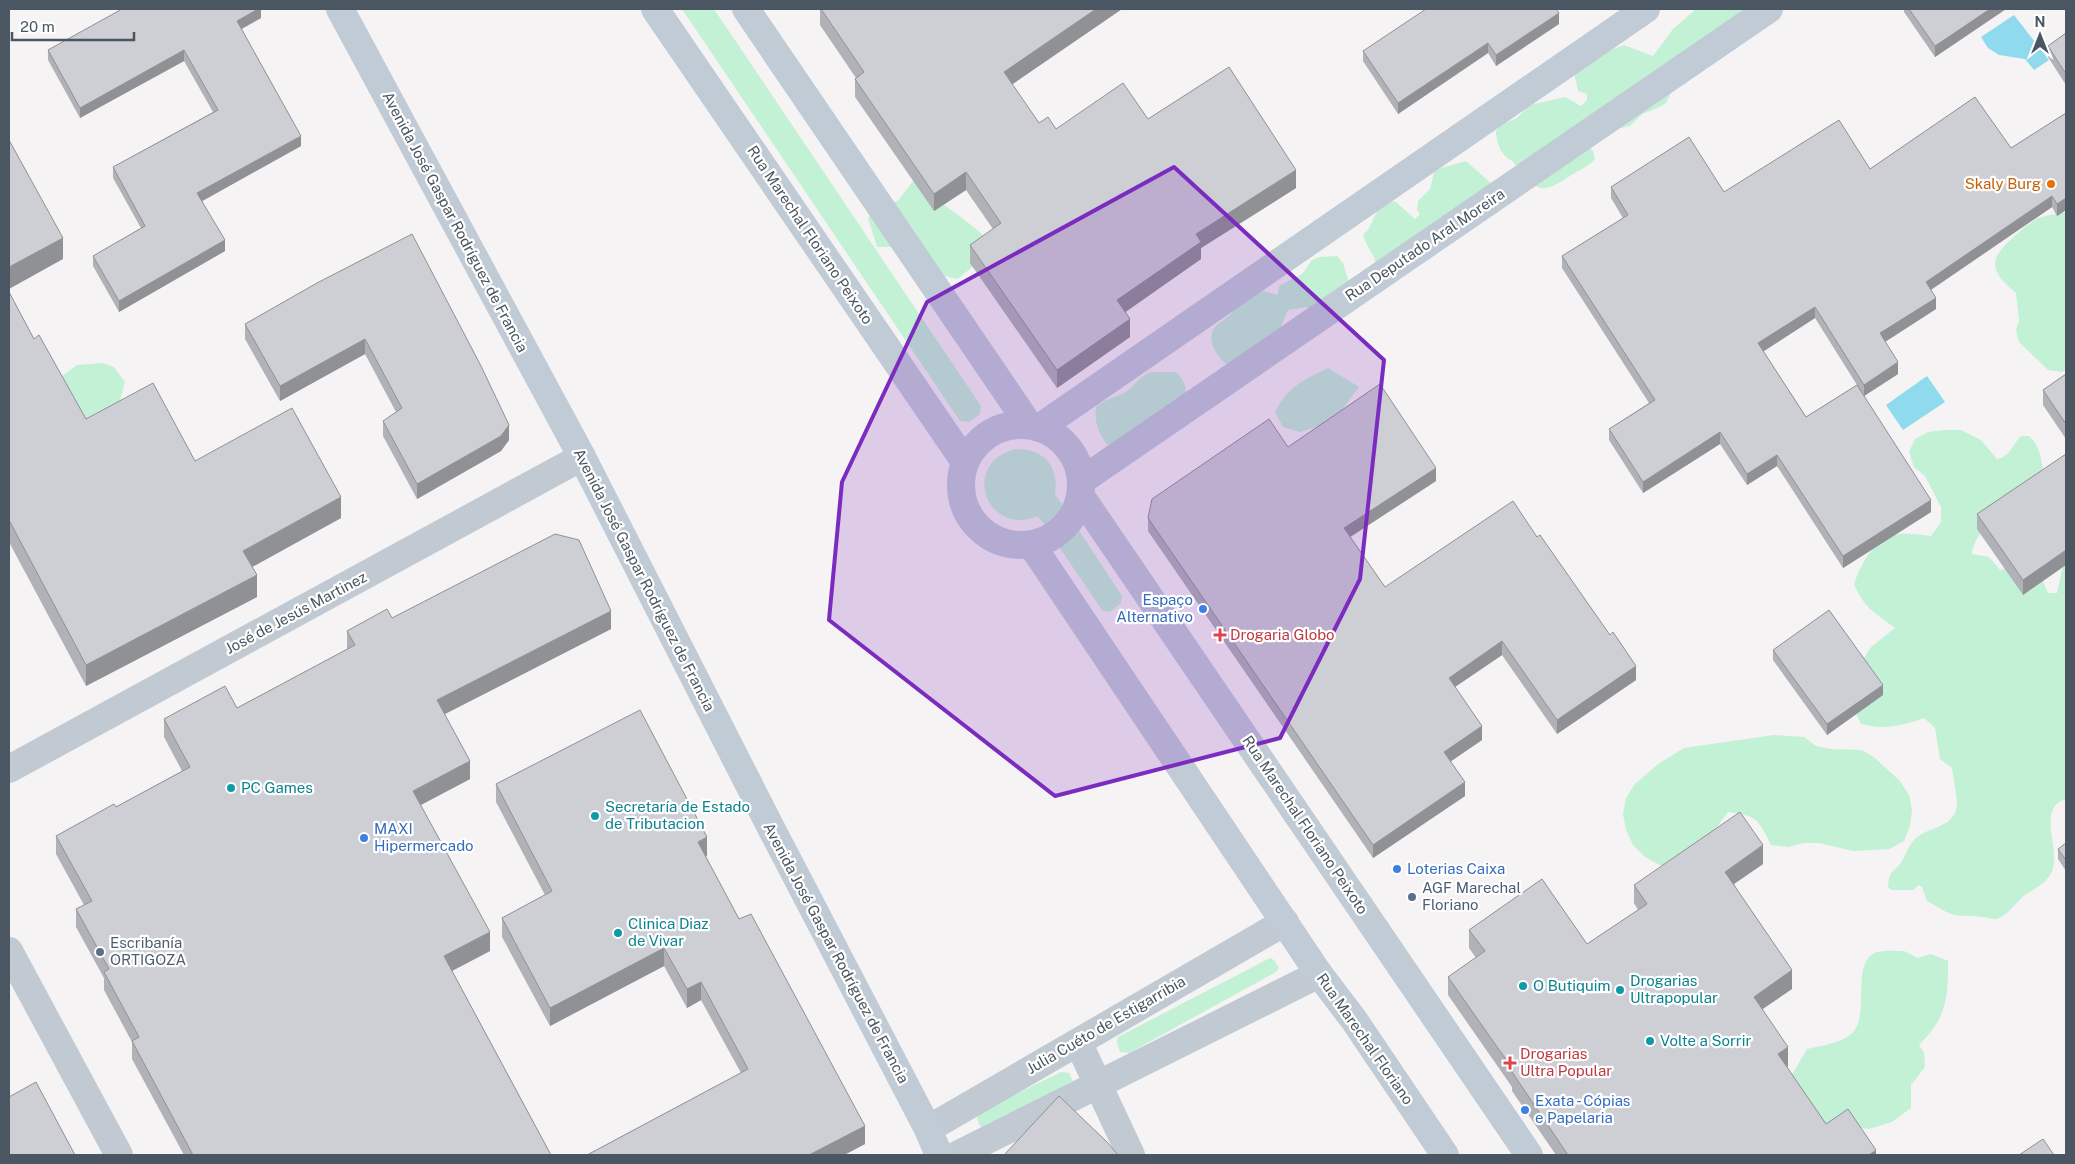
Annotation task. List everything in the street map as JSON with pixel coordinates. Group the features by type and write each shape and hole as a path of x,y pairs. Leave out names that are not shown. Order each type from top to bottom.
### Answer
{"main road":[{"name":"Avenida José Gaspar Rodríguez de Francia","path":"340,9 582,458 773,833 938,1149"},
{"name":"Rua Marechal Floriano Peixoto","path":"655,9 965,462"},
{"path":"746,9 1034,426"},
{"path":"1034,426 1646,9"},
{"name":"Rua Deputado Aral Moreira","path":"1081,488 1769,9"},
{"path":"1014,425 1034,426 1057,436 1068,447 1075,458 1081,488 1074,513 1063,528 1048,538 1031,544 1017,545 999,541 982,530 970,517 961,489 965,462 972,450 992,433 1014,425"},
{"name":"Rua Marechal Floriano Peixoto","path":"1081,488 1529,1155"},
{"path":"1031,544 1285,922"},
{"name":"Rua Marechal Floriano","path":"1285,922 1319,974 1354,1020 1446,1155"}],"street":[{"name":"José de Jesús Martinez","path":"9,769 582,458"},
{"name":"Julia Cuéto de Estigarribia","path":"938,1149 1078,1042 1285,922"},
{"path":"9,952 119,1155"},
{"path":"938,1149 1098,1085 1319,974"},
{"path":"1078,1042 1131,1155"}],"highlighted area":[{"path":"1174,167 1384,360 1360,579 1280,738 1055,796 829,620 842,482 927,302"}],"green space":[{"path":"682,9 714,9 981,406 980,414 969,422 960,421"},
{"path":"1696,9 1741,9 1741,19 1670,86 1670,95 1666,103 1642,114 1630,126 1612,130 1588,145 1593,151 1595,159 1590,164 1553,186 1540,188 1534,185 1503,154 1496,134 1501,125 1517,118 1530,105 1565,97 1581,106 1587,100 1587,94 1578,91 1574,73 1608,51 1624,45 1653,56 1673,29"},
{"path":"1466,161 1493,185 1503,208 1496,214 1487,215 1376,266 1374,257 1363,235 1370,227 1382,205 1387,201 1396,202 1415,219 1420,214 1417,210 1418,201 1430,189 1434,172 1441,168"},
{"path":"913,181 984,236 984,257 958,279 926,272 908,247 877,247 868,218 879,203 898,201"},
{"path":"2066,212 2066,370 2062,372 2048,370 2019,342 2016,330 2019,320 2016,293 2000,277 1995,264 2001,250 2030,223 2042,217"},
{"path":"1337,256 1343,263 1350,286 1314,309 1306,307 1288,310 1275,341 1233,369 1219,357 1211,339 1212,333 1215,327 1230,315 1243,298 1255,291 1278,295 1279,286 1302,274 1312,260 1319,257"},
{"path":"103,363 114,367 125,382 119,405 71,428 54,382 77,365"},
{"path":"1328,368 1359,387 1338,415 1323,425 1300,432 1283,427 1275,412 1280,403 1297,385"},
{"path":"1152,372 1176,372 1184,382 1186,394 1110,447 1098,428 1096,407 1106,400 1128,391 1143,376"},
{"path":"1961,430 1981,440 1997,459 2005,456 2021,436 2029,436 2039,451 2043,470 2036,480 1988,524 1980,534 1972,554 1989,557 2000,570 2008,568 2041,577 2048,593 2057,593 2066,551 2066,799 2057,803 2051,819 2054,859 2049,877 2022,897 2006,914 1997,919 1948,913 1927,901 1922,887 1919,885 1913,890 1891,890 1888,887 1891,873 1904,858 1916,838 1944,824 1953,816 1957,801 1952,768 1940,759 1935,728 1924,718 1900,725 1877,727 1861,724 1854,710 1862,662 1870,648 1895,628 1866,605 1854,584 1870,552 1883,539 1900,534 1931,536 1941,522 1941,507 1925,476 1914,467 1909,452 1915,439 1928,432"},
{"path":"1016,449 1034,452 1042,456 1052,467 1056,484 1055,494 1122,596 1121,603 1110,612 1102,610 1038,516 1020,520 1005,517 994,508 987,496 984,482 988,468 998,457"},
{"path":"1774,735 1804,737 1816,746 1830,749 1862,750 1875,758 1900,781 1909,795 1912,810 1910,826 1904,841 1889,849 1853,851 1819,843 1803,843 1788,847 1771,845 1756,820 1746,815 1728,812 1708,839 1676,870 1660,865 1645,857 1633,845 1626,830 1623,814 1626,798 1635,784 1658,764 1684,748"},
{"path":"1880,951 1904,951 1918,958 1931,954 1948,961 1944,1007 1935,1025 1919,1045 1924,1053 1925,1067 1911,1085 1911,1108 1892,1122 1869,1129 1835,1124 1800,1126 1784,1088 1807,1049 1835,1043 1850,1035 1857,1027 1860,1016 1862,978 1868,958"},
{"path":"1270,958 1274,960 1279,968 1276,972 1129,1053 1120,1052 1117,1043 1118,1037"},
{"path":"1061,1072 1069,1073 1073,1082 985,1129 980,1126 977,1118 979,1112"}],"water":[{"path":"2014,15 2049,60 2034,70 2025,59 1999,55 1988,48 1981,37"},
{"path":"1927,376 1945,402 1903,430 1886,405"}],"building":[{"path":"122,9 258,9 237,21 301,136 197,193 225,240 119,301 93,256 145,226 113,167 218,110 184,50 80,108 48,50"},
{"path":"821,9 1096,9 1004,72 1039,123 1048,117 1056,129 1123,83 1148,119 1229,67 1296,170 1196,234 1201,242 1117,300 1130,319 1057,370 970,245 1001,223 966,172 934,194 855,79 864,72"},
{"path":"1426,9 1556,9 1559,13 1496,55 1488,43 1398,103 1363,51"},
{"path":"1909,9 1990,9 1935,46"},
{"path":"2066,33 2066,74 2048,46"},
{"path":"1975,97 2011,148 2066,113 2066,198 2057,204 2052,196 1926,282 1936,298 1880,333 1898,362 1864,385 1815,307 1758,343 1806,417 1857,385 1931,500 1843,556 1777,455 1747,474 1720,432 1643,482 1609,429 1655,400 1562,256 1628,215 1611,187 1689,137 1724,192 1839,120 1870,169"},
{"path":"9,140 63,238 9,267"},
{"path":"412,234 481,366 509,425 501,436 417,484 383,421 402,408 365,339 280,386 245,324 317,283"},
{"path":"9,292 34,339 39,335 86,419 153,383 195,461 292,408 341,497 243,551 257,575 86,665 9,520"},
{"path":"2066,374 2066,424 2043,390"},
{"path":"1380,384 1436,468 1344,528 1385,587 1513,501 1537,537 1540,535 1610,635 1613,632 1636,666 1557,720 1502,641 1449,678 1482,726 1444,752 1465,782 1373,845 1148,518 1152,499 1269,419 1288,447"},
{"path":"2066,454 2066,550 2023,580 1977,514"},
{"path":"555,534 579,540 611,611 437,700 470,761 413,791 490,932 444,956 551,1155 193,1155 132,1041 139,1037 104,972 109,969 76,909 92,901 56,836 114,804 116,807 190,767 164,719 225,686 237,708 355,645 347,631 387,609 392,618"},
{"path":"1829,610 1883,685 1827,724 1773,650"},
{"path":"640,710 707,837 698,842 739,919 751,914 865,1126 809,1155 587,1155 748,1069 701,982 687,989 664,948 550,1008 502,918 552,891 496,784"},
{"path":"1740,812 1763,845 1725,872 1792,970 1754,997 1788,1047 1778,1054 1826,1124 1848,1109 1876,1150 1869,1155 1568,1155 1512,1072 1514,1071 1448,977 1485,951 1469,930 1542,879 1587,944 1647,904 1634,885"},
{"path":"2066,843 2066,860 2058,849"},
{"path":"36,1082 75,1155 9,1155 9,1097"},
{"path":"1059,1096 1107,1142 1118,1155 1004,1155"},
{"path":"2043,1139 2054,1155 2019,1155"}],"place":[{"name":"Skaly Burg","path":"2051,184"},
{"name":"Espaço Alternativo","path":"1203,609"},
{"name":"Drogaria Globo","path":"1220,635"},
{"name":"PC Games","path":"231,788"},
{"name":"Secretaría de Estado de Tributacion","path":"595,816"},
{"name":"MAXI Hipermercado","path":"364,838"},
{"name":"Loterias Caixa","path":"1397,869"},
{"name":"AGF Marechal Floriano","path":"1412,897"},
{"name":"Clinica Diaz de Vivar","path":"618,933"},
{"name":"Escribanía ORTIGOZA","path":"100,952"},
{"name":"O Butiquim","path":"1523,986"},
{"name":"Drogarias Ultrapopular","path":"1620,990"},
{"name":"Volte a Sorrir","path":"1650,1041"},
{"name":"Drogarias Ultra Popular","path":"1510,1063"},
{"name":"Exata - Cópias e Papelaria","path":"1525,1110"}]}
